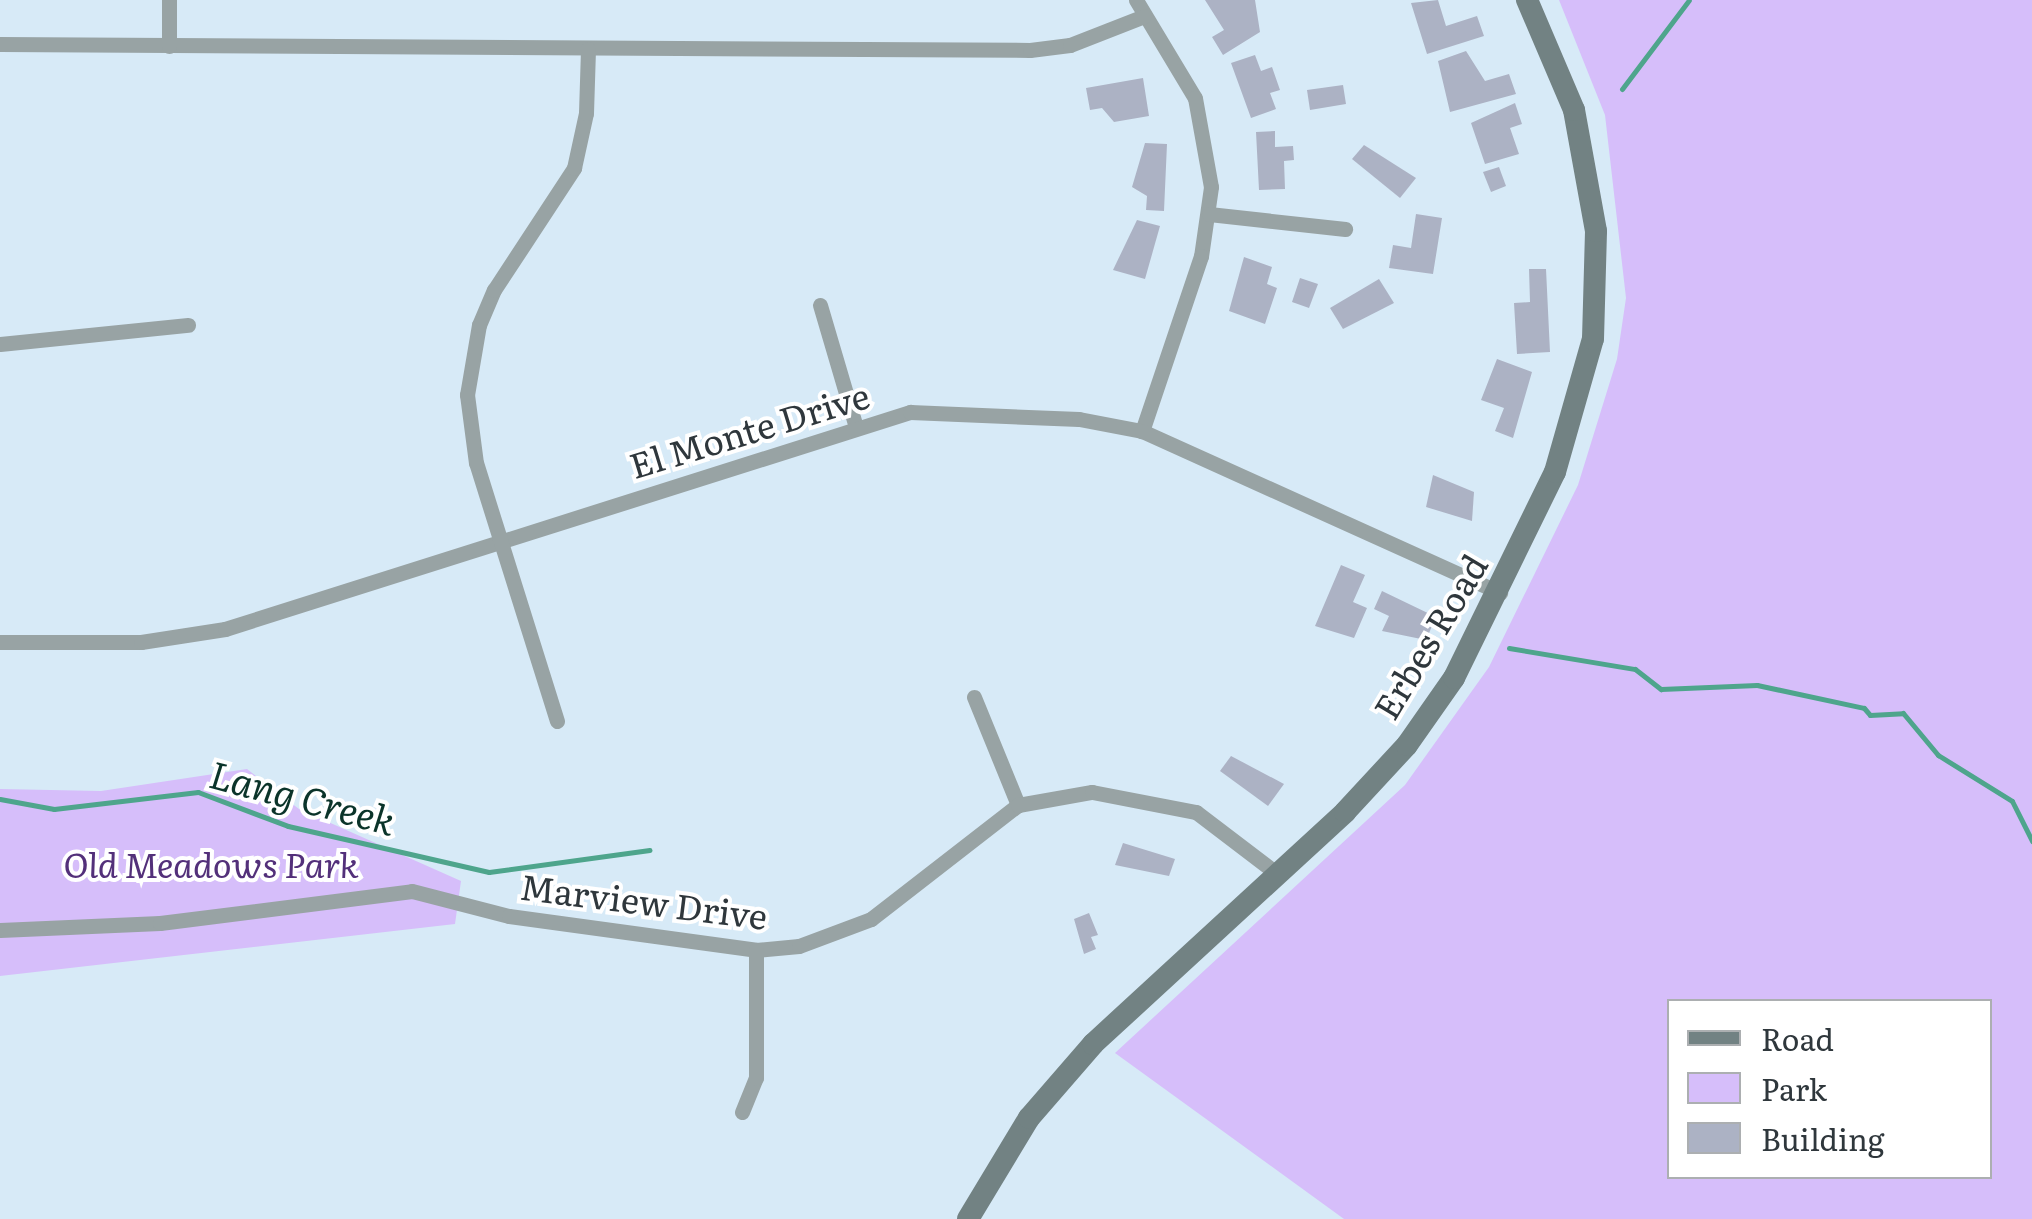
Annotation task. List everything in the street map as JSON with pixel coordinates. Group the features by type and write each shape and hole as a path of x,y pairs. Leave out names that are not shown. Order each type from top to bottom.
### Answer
{"main road":[{"name":"Erbes Road","path":"968,1219 1062,1078 1407,745 1500,593 1576,417 1597,302 1595,216 1580,135 1527,0"}],"street":[{"path":"168,46 169,0"},
{"path":"1136,0 1203,118 1210,214 1142,430"},
{"path":"0,44 1030,50 1070,45 1144,16"},
{"path":"557,721 470,434 470,358 494,290 550,215 574,168 586,113 588,49"},
{"path":"1210,214 1345,229"},
{"path":"820,305 855,424"},
{"path":"0,344 188,325"},
{"name":"El Monte Drive","path":"0,642 183,639 855,424 957,411 1142,430 1500,593"},
{"path":"974,697 1018,805"},
{"name":"Marview Drive","path":"0,930 160,923 412,891 509,916 756,950 798,946 870,919 1018,805 1092,792 1163,800 1229,829 1276,873"},
{"path":"742,1112 756,1078 756,950"}],"green space":[{"path":"1559,0 2032,0 2032,1219 1344,1219 1115,1053 1405,785 1489,667 1578,485 1617,359 1626,298 1605,115"},
{"name":"Old Meadows Park","path":"247,769 299,809 461,881 455,924 0,976 0,789 101,791"}],"building":[{"path":"1205,0 1255,0 1260,32 1223,55 1212,37 1224,30"},
{"path":"1438,0 1446,26 1477,16 1484,36 1427,54 1411,3"},
{"path":"1466,51 1485,81 1509,74 1516,94 1450,112 1438,61"},
{"path":"1255,55 1261,71 1272,67 1280,90 1270,93 1276,109 1251,118 1231,63"},
{"path":"1143,78 1149,116 1114,122 1102,108 1090,110 1086,88"},
{"path":"1343,85 1346,104 1310,110 1307,90"},
{"path":"1515,103 1522,124 1510,128 1519,154 1485,164 1471,123"},
{"path":"1275,131 1275,147 1293,146 1294,160 1284,161 1285,189 1259,190 1256,132"},
{"path":"1145,143 1167,144 1164,211 1146,210 1147,196 1132,187"},
{"path":"1364,145 1416,178 1400,198 1352,159"},
{"path":"1499,167 1506,186 1491,192 1483,172"},
{"path":"1416,214 1442,218 1433,274 1389,268 1393,245 1411,248"},
{"path":"1137,220 1160,226 1145,279 1113,270"},
{"path":"1244,257 1272,267 1267,284 1277,288 1265,324 1229,311"},
{"path":"1529,269 1546,269 1550,352 1517,354 1514,303 1530,302"},
{"path":"1300,278 1318,284 1309,308 1292,302"},
{"path":"1379,279 1394,303 1343,329 1330,308"},
{"path":"1497,359 1532,372 1513,438 1495,431 1504,408 1481,400"},
{"path":"1433,475 1474,492 1472,521 1426,507"},
{"path":"1341,565 1365,575 1353,602 1367,608 1354,638 1315,626"},
{"path":"1382,591 1436,617 1426,640 1382,631 1389,616 1374,609"},
{"path":"1231,756 1284,784 1268,806 1220,771"},
{"path":"1123,843 1175,859 1169,876 1115,865"},
{"path":"1089,913 1098,935 1091,937 1096,949 1084,954 1074,919"}],"waterway":[{"name":"Lang Creek","path":"1622,89 1689,0"},
{"path":"1509,648 1635,669 1661,689 1757,685 1864,708 1870,715 1903,713 1938,755 2012,801 2032,841"},
{"name":"Lang Creek","path":"0,799 54,809 198,792 288,826 489,872 650,850"}]}
